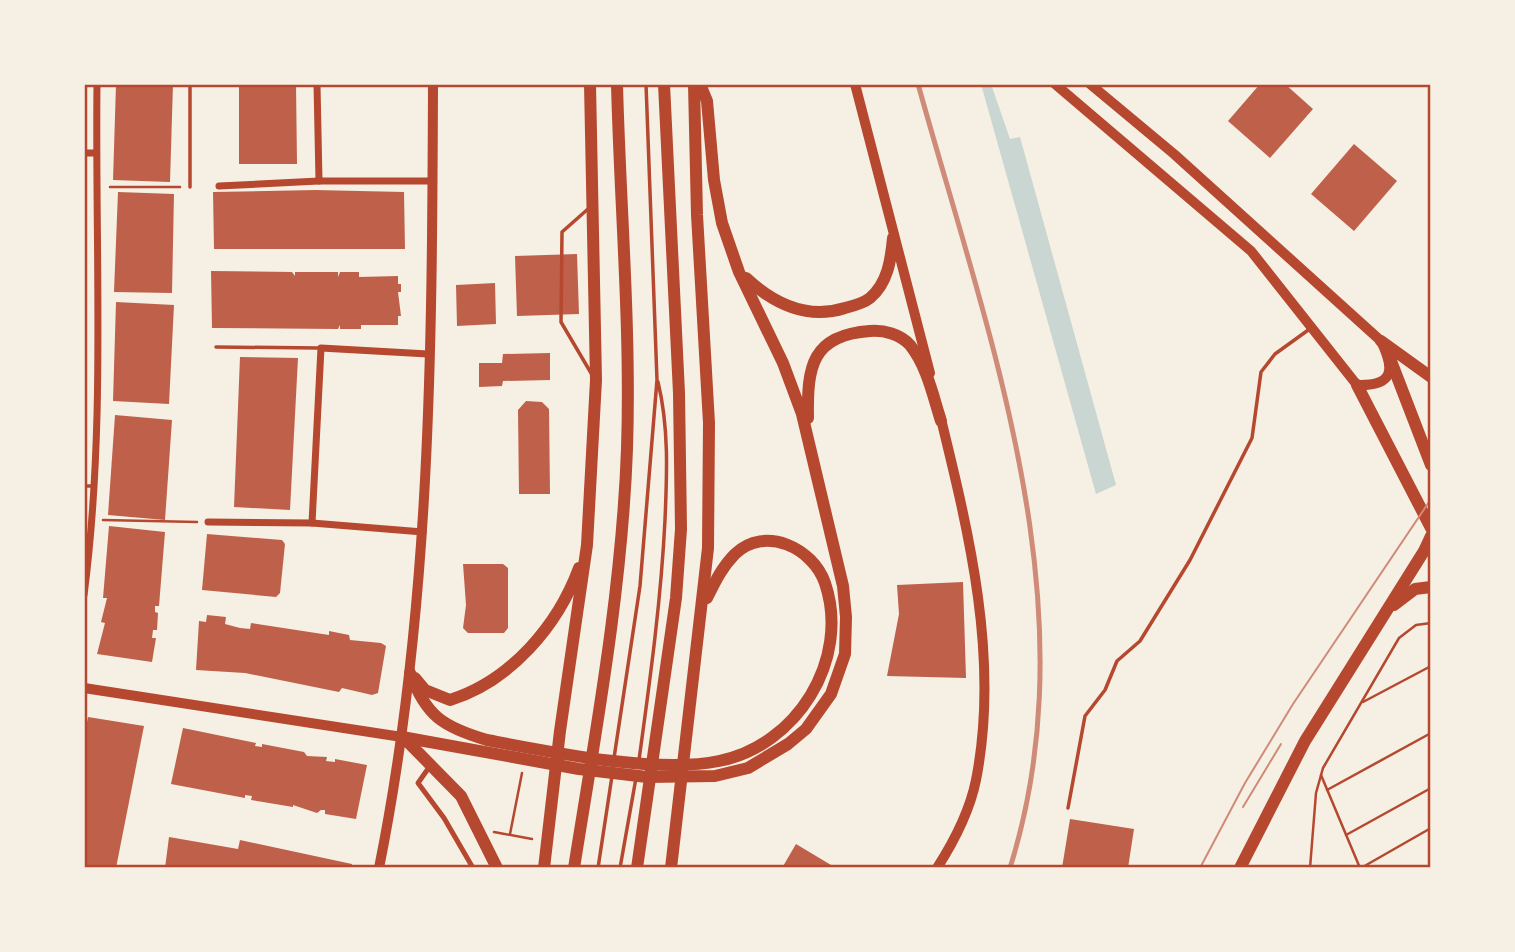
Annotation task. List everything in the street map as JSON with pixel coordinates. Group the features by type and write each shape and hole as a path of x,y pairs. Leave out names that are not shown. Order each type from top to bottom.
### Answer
{"main road":[{"path":"379,868 402,737 423,532 433,273 433,84"},
{"path":"544,868 560,731 587,545 596,380 590,84"},
{"path":"574,868 617,573 625,496 628,374 617,84"},
{"path":"637,868 676,598 681,529 680,419 664,84"},
{"path":"671,868 708,548 709,423 697,215 694,84"},
{"path":"410,673 420,700 443,723 503,750 647,777 695,778 748,768 789,744 820,712 839,674 846,645 843,586 808,439 783,363 739,272 722,223 714,180 707,101 700,84"},
{"path":"855,84 942,421 978,590 983,709 976,782 950,846 937,868"},
{"path":"1055,84 1251,251 1357,385 1431,527"},
{"path":"1090,84 1174,154 1381,341 1431,377"},
{"path":"739,272 785,306 798,311 838,310 870,298 890,265 893,238"},
{"path":"808,439 807,384 814,361 831,338 855,332 885,330 909,344 924,370 942,421"},
{"path":"1381,341 1431,465"},
{"path":"1357,385 1382,383 1388,377 1391,361"},
{"path":"1240,868 1304,741 1431,536"},
{"path":"84,688 503,750 651,764 694,765 739,756 764,745 785,727 804,707 817,686 831,628 825,583 817,567 799,550 778,541 751,544 737,552 720,572 703,605"},
{"path":"410,673 425,690 450,699 481,687 500,673 547,628 571,589 587,545"},
{"path":"1388,609 1415,590 1431,587"},
{"path":"402,737 461,796 497,868"}],"street":[{"path":"84,595 93,486 97,347 97,84"},
{"path":"317,84 319,181"},
{"path":"84,153 96,153"},
{"path":"219,186 319,181 432,181"},
{"path":"312,523 321,348 428,354"},
{"path":"208,522 312,523 423,532"},
{"path":"431,764 418,783 444,818 473,868"}],"lane":[{"path":"190,84 190,187"},
{"path":"598,868 639,598 657,380 646,84"},
{"path":"592,205 562,232 561,322 596,380"},
{"path":"1068,807 1085,716 1105,690 1117,662 1140,641 1202,536 1252,438 1261,372 1275,354 1313,327"},
{"path":"216,346 321,348"},
{"path":"620,868 662,589 667,480 664,408 657,380"},
{"path":"84,486 93,486"}],"path":[{"path":"96,186 190,187"},
{"path":"90,519 208,522"},
{"path":"1310,868 1316,793 1335,743 1399,638 1416,625 1431,623"},
{"path":"1360,703 1431,666"},
{"path":"1327,790 1431,733"},
{"path":"1321,775 1360,868 1431,828"},
{"path":"510,834 519,788"},
{"path":"1346,835 1431,788"},
{"path":"480,830 547,843"}],"shaded area":[{"path":"981,84 991,84 1010,139 1020,137 1116,485 1096,494"}],"building":[{"path":"116,84 173,84 170,182 113,180"},
{"path":"239,84 296,84 297,164 239,164"},
{"path":"1260,84 1285,84 1313,109 1270,158 1228,121"},
{"path":"1354,144 1397,181 1354,231 1311,194"},
{"path":"118,192 174,194 172,293 114,292"},
{"path":"213,192 404,192 405,249 214,249"},
{"path":"577,254 579,314 517,316 515,256"},
{"path":"211,271 292,272 295,276 295,272 338,272 338,277 340,272 359,272 359,277 398,276 398,284 401,284 401,292 398,292 401,316 398,316 398,325 361,325 361,329 340,329 340,325 338,329 212,328"},
{"path":"495,283 496,324 457,326 456,285"},
{"path":"116,302 174,305 169,404 113,401"},
{"path":"550,353 550,380 503,381 502,386 479,387 479,363 502,363 503,354"},
{"path":"240,357 298,358 290,510 234,507"},
{"path":"526,401 542,402 549,409 550,494 519,494 518,410"},
{"path":"115,415 172,420 165,520 108,515"},
{"path":"109,526 165,532 159,606 155,606 155,612 158,613 157,630 153,630 152,638 156,638 152,662 97,654 105,623 101,622 107,598 103,598"},
{"path":"207,534 282,540 285,544 280,593 276,597 202,590"},
{"path":"463,564 503,564 508,568 508,628 504,633 468,633 463,628 466,605"},
{"path":"963,582 966,678 887,676 899,614 897,585"},
{"path":"207,615 226,617 225,624 240,628 250,629 251,623 329,635 329,631 349,635 350,640 381,643 386,646 378,693 372,695 342,688 339,692 245,673 196,670 199,621 206,622"},
{"path":"88,717 144,726 116,868 84,868 84,738"},
{"path":"183,728 256,743 255,746 262,747 262,744 304,752 307,756 327,757 326,761 335,762 335,759 367,765 356,819 325,814 325,810 317,813 293,805 251,800 252,796 245,795 245,798 171,784"},
{"path":"1070,819 1134,829 1128,868 1062,868"},
{"path":"169,837 238,849 240,840 352,864 351,868 165,868"},
{"path":"796,844 836,868 782,868"}],"tram line":[{"path":"1200,868 1245,783 1293,704 1431,499"},
{"path":"1243,807 1281,744"}],"railway":[{"path":"918,84 999,374 1021,472 1035,571 1040,670 1032,769 1010,868"}]}
